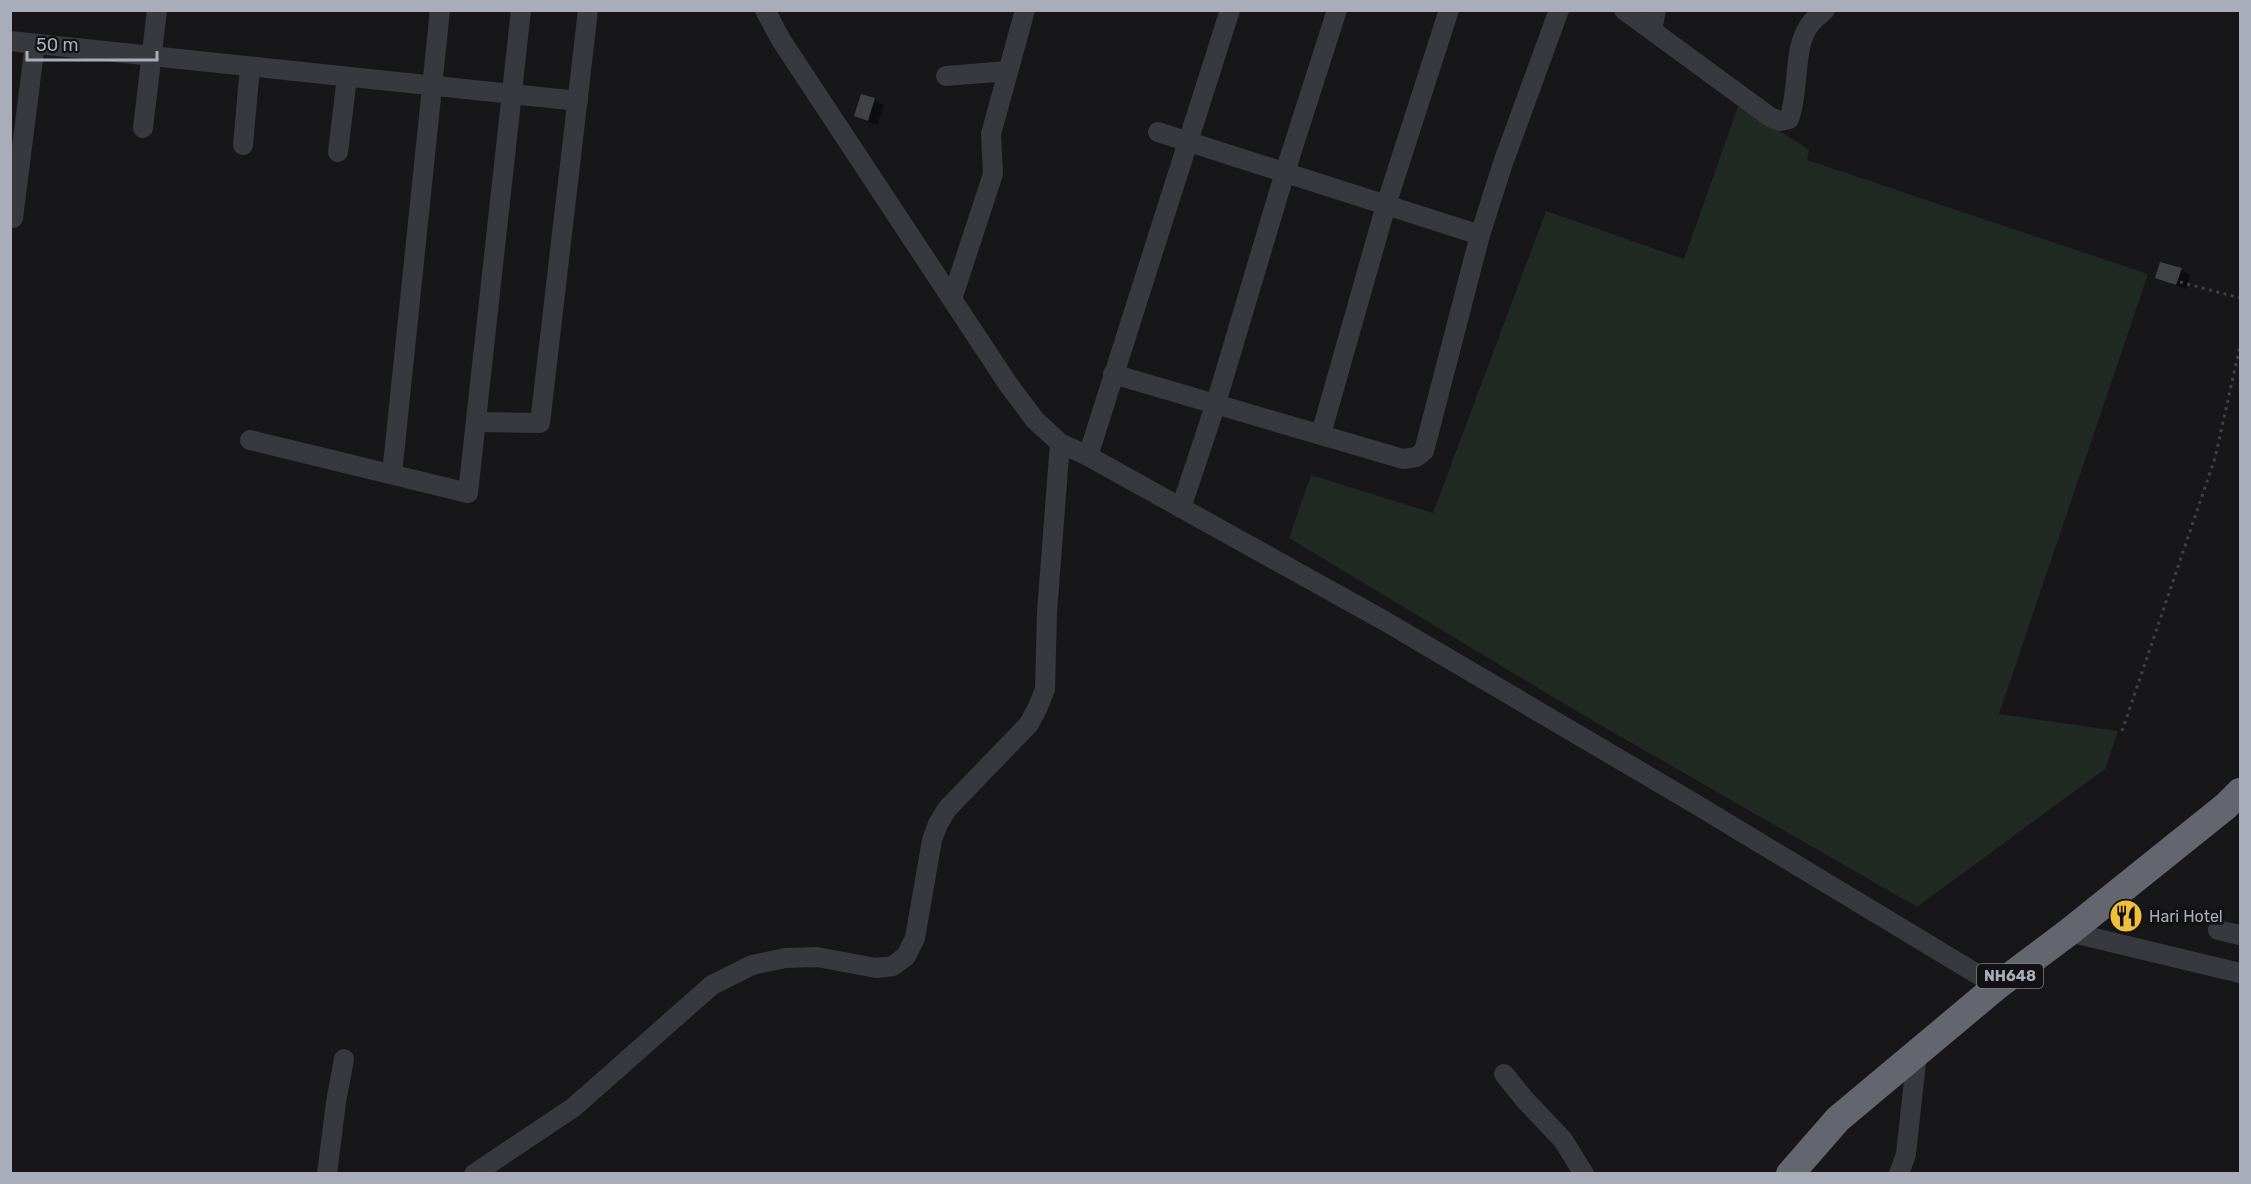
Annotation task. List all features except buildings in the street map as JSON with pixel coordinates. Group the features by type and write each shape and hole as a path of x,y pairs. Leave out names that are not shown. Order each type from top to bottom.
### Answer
{"highway":[{"name":"NH648","path":"1792,1173 1838,1119 1997,986 2069,932 2241,792"}],"street":[{"path":"143,128 157,10"},
{"path":"392,474 440,10"},
{"path":"250,440 468,493 521,10"},
{"path":"477,422 540,423 588,10"},
{"path":"765,10 782,40 1008,384 1035,420 1060,443 1181,507 1404,632 1682,795 1997,986"},
{"path":"952,299 993,174 991,134 1025,10"},
{"path":"1088,456 1230,10"},
{"path":"1181,507 1216,403 1285,172 1337,10"},
{"path":"1321,434 1386,205 1449,10"},
{"path":"1113,374 1403,459 1416,457 1424,451 1480,235 1503,163 1558,10"},
{"path":"1624,10 1770,117 1780,121 1789,119 1793,108 1804,35 1811,23 1826,10"},
{"path":"1652,30 1656,10"},
{"path":"10,41 578,101"},
{"path":"13,218 35,44"},
{"path":"243,145 250,67"},
{"path":"946,76 1008,71"},
{"path":"338,152 347,77"},
{"path":"1158,132 1480,235"},
{"path":"474,1173 574,1107 712,985 752,965 784,958 817,957 876,968 892,966 906,956 915,938 932,840 938,824 947,809 1029,724 1045,689 1047,612 1060,443"},
{"path":"2218,930 2241,935"},
{"path":"2069,932 2241,973"},
{"path":"1899,1173 1906,1154 1917,1053"},
{"path":"327,1173 344,1059"},
{"path":"1504,1074 1563,1140 1584,1173"}],"path":[{"path":"2180,282 2241,298"},
{"path":"2122,731 2215,458 2241,346"}],"shaded area":[{"path":"1739,104 1809,150 1807,160 2148,274 1999,714 2118,731 2105,769 1917,907 1578,712 1289,538 1311,475 1433,513 1546,211 1684,259"}],"place":[{"name":"Hari Hotel","path":"2126,916"}]}
